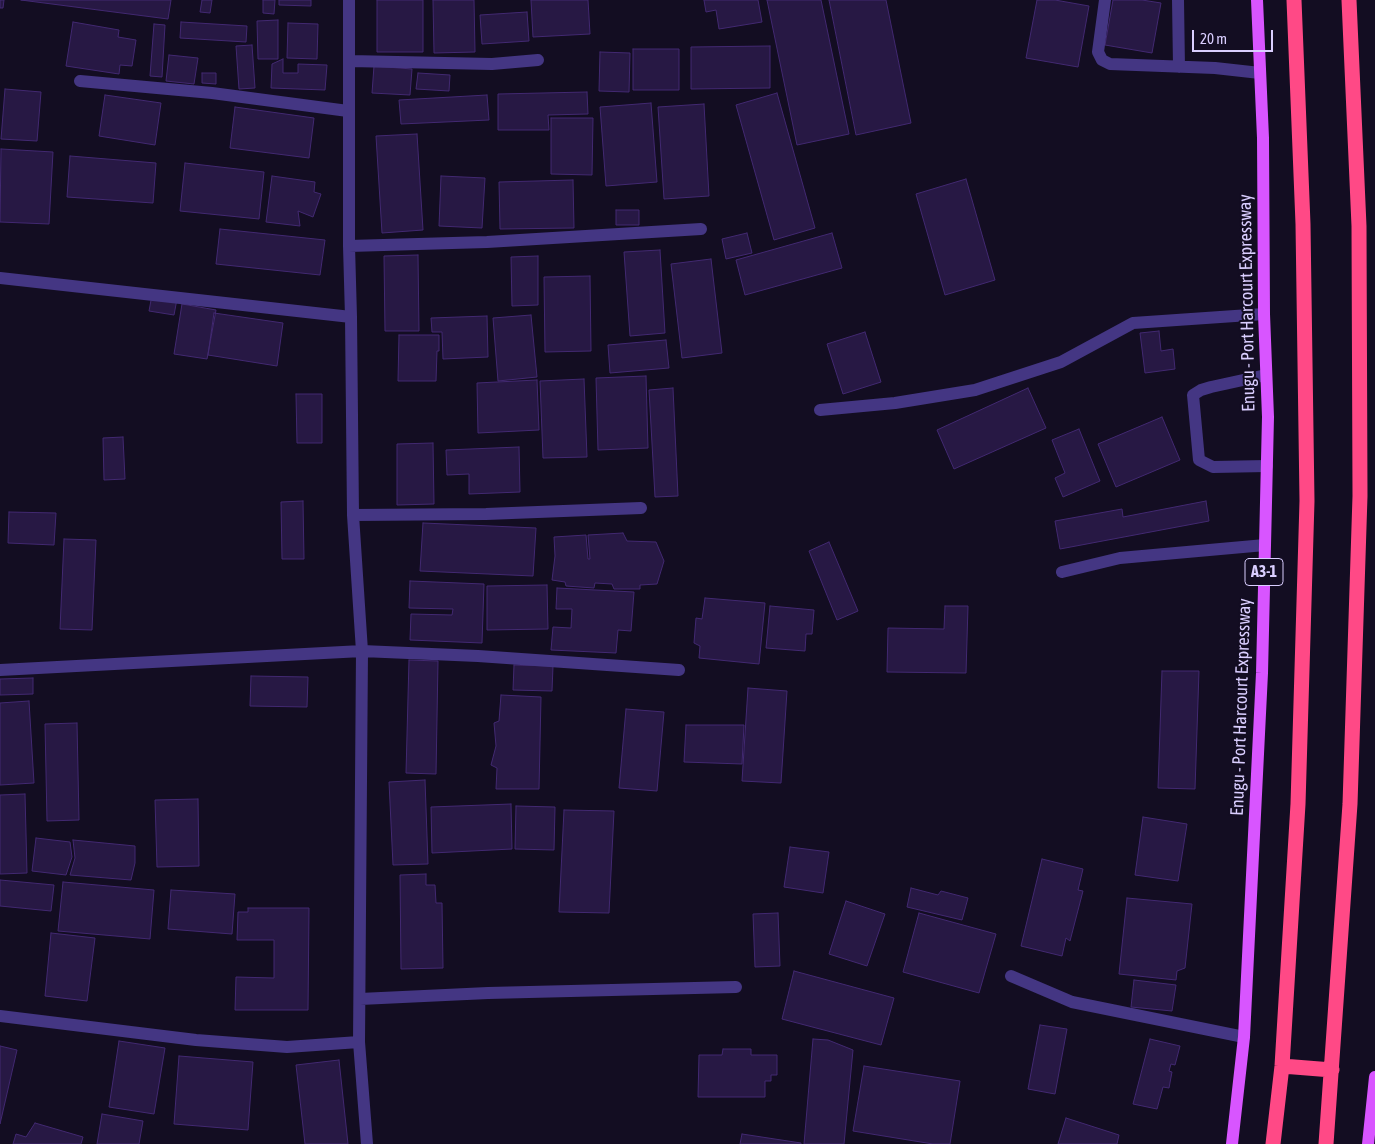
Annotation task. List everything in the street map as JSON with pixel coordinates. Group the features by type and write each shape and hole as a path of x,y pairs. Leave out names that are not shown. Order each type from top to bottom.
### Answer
{"highway":[{"name":"A3-1","path":"1273,1144 1282,1066 1298,804 1307,502 1303,224 1294,0"},
{"path":"1326,1144 1350,804 1360,496 1359,226 1349,0"},
{"path":"1282,1066 1332,1070"}],"main road":[{"name":"Enugu - Port Harcourt Expressway","path":"1232,1144 1244,1037 1262,673 1267,466 1268,417 1264,314 1263,138 1257,0"},
{"path":"1368,1144 1375,1078"}],"street":[{"path":"349,0 349,246 352,317 354,515 362,651 359,1042 367,1144"},
{"path":"1104,0 1098,52 1102,60 1110,64 1260,73"},
{"path":"1178,0 1179,67"},
{"path":"350,61 492,64 538,60"},
{"path":"80,81 212,93 348,111"},
{"path":"349,246 486,242 700,229"},
{"path":"0,278 352,317"},
{"path":"820,410 895,403 975,390 1061,362 1133,323 1264,314"},
{"path":"1266,375 1211,387 1193,395 1199,460 1213,467 1267,466"},
{"path":"354,515 486,514 641,508"},
{"path":"1062,572 1120,558 1265,545"},
{"path":"0,670 362,651 478,656 679,670"},
{"path":"1011,976 1072,1002 1244,1037"},
{"path":"360,999 488,993 736,986"},
{"path":"0,1016 196,1040 287,1047 359,1042"}],"building":[{"path":"0,0 4,0 3,8 0,8"},
{"path":"21,0 171,0 168,19"},
{"path":"202,0 212,0 210,13 200,12"},
{"path":"263,0 275,0 274,14 263,13"},
{"path":"279,0 311,0 311,6 279,5"},
{"path":"377,0 423,0 423,52 377,52"},
{"path":"433,0 474,0 475,52 434,53"},
{"path":"531,0 588,0 590,34 533,37"},
{"path":"704,0 758,0 762,22 719,29 716,10 706,12"},
{"path":"767,0 821,0 849,134 797,145"},
{"path":"829,0 886,0 911,123 856,135"},
{"path":"1037,0 1055,0 1089,6 1078,67 1026,58"},
{"path":"1113,0 1142,0 1161,3 1152,53 1105,45"},
{"path":"527,12 529,41 482,44 480,15"},
{"path":"278,20 278,59 258,59 257,21"},
{"path":"73,22 119,30 118,37 136,40 132,66 120,65 119,74 66,66"},
{"path":"181,22 247,26 246,42 180,38"},
{"path":"288,23 318,24 317,59 287,58"},
{"path":"154,24 165,25 162,77 150,76"},
{"path":"252,45 255,88 239,89 236,46"},
{"path":"770,46 770,88 691,89 691,47"},
{"path":"633,49 679,49 679,90 633,90"},
{"path":"600,52 630,53 629,92 599,91"},
{"path":"169,55 198,58 194,84 166,81"},
{"path":"283,59 283,73 298,73 298,64 327,65 325,90 271,88 272,64"},
{"path":"374,66 412,69 410,95 372,93"},
{"path":"202,73 216,73 216,84 202,83"},
{"path":"418,73 450,75 449,91 416,89"},
{"path":"5,89 41,92 37,141 1,139"},
{"path":"587,92 588,114 548,115 549,130 498,130 498,94"},
{"path":"777,93 815,228 774,240 736,105"},
{"path":"105,95 161,103 155,145 99,136"},
{"path":"487,95 489,120 401,124 399,100"},
{"path":"651,103 657,182 606,186 600,107"},
{"path":"704,104 709,196 664,199 658,107"},
{"path":"235,107 314,118 309,158 230,148"},
{"path":"551,118 593,118 592,175 551,174"},
{"path":"417,134 423,230 382,233 376,136"},
{"path":"1,149 53,152 49,224 0,222"},
{"path":"70,156 156,163 153,203 67,197"},
{"path":"185,163 264,172 259,219 180,211"},
{"path":"272,176 315,182 314,192 321,194 313,217 298,211 300,226 266,222"},
{"path":"441,176 485,178 482,228 439,226"},
{"path":"966,179 995,280 945,295 916,194"},
{"path":"573,180 574,228 500,229 499,182"},
{"path":"616,210 639,210 639,225 616,225"},
{"path":"220,229 325,240 320,275 216,264"},
{"path":"747,233 752,253 726,259 722,239"},
{"path":"832,233 842,268 745,295 736,260"},
{"path":"660,250 665,333 630,336 624,252"},
{"path":"418,255 419,331 385,331 384,256"},
{"path":"538,256 538,305 512,306 511,257"},
{"path":"711,259 722,353 682,358 671,264"},
{"path":"590,276 591,351 545,352 544,277"},
{"path":"152,295 177,299 174,315 149,311"},
{"path":"182,304 216,310 207,359 174,354"},
{"path":"214,313 283,323 277,366 208,355"},
{"path":"531,315 537,377 498,381 493,318"},
{"path":"487,316 488,357 443,359 442,332 432,332 431,318"},
{"path":"1159,331 1161,351 1173,349 1175,369 1145,373 1140,333"},
{"path":"865,332 881,382 843,394 827,344"},
{"path":"399,335 439,335 436,381 398,381"},
{"path":"666,340 669,368 610,373 608,345"},
{"path":"646,376 648,448 598,450 596,378"},
{"path":"584,379 587,457 543,458 540,381"},
{"path":"537,380 539,430 478,433 477,383"},
{"path":"673,388 678,496 655,497 649,390"},
{"path":"1028,388 1046,428 954,469 937,430"},
{"path":"296,394 322,394 322,443 297,443"},
{"path":"1162,417 1180,460 1116,487 1098,444"},
{"path":"1079,429 1100,481 1063,497 1055,478 1065,473 1052,440"},
{"path":"123,437 125,479 104,480 103,438"},
{"path":"433,443 434,504 397,505 397,444"},
{"path":"519,447 520,492 469,494 469,474 447,475 446,450"},
{"path":"303,501 304,559 282,559 281,502"},
{"path":"1206,501 1209,521 1060,549 1055,521 1122,509 1123,517"},
{"path":"9,512 56,513 54,545 8,543"},
{"path":"423,523 536,528 533,576 420,571"},
{"path":"623,533 627,541 656,542 664,561 657,584 640,585 640,589 614,589 612,584 595,583 594,588 566,586 565,582 552,580 555,556 554,537 586,535 588,559 590,559 588,535"},
{"path":"64,539 96,540 92,630 60,629"},
{"path":"829,542 858,611 837,620 809,551"},
{"path":"410,581 484,584 482,643 410,640 411,614 452,615 453,609 409,608"},
{"path":"547,585 548,629 487,630 487,586"},
{"path":"557,588 634,592 631,631 618,630 616,653 551,650 553,627 571,628 572,609 556,609"},
{"path":"705,598 765,603 759,664 699,658 700,646 694,643 696,618 702,619"},
{"path":"770,606 814,610 812,634 806,634 805,651 766,648"},
{"path":"945,606 968,606 966,673 887,672 888,628 944,629"},
{"path":"409,660 438,661 436,774 406,773"},
{"path":"514,665 553,666 552,691 513,690"},
{"path":"1162,671 1199,671 1195,789 1158,788"},
{"path":"251,676 308,677 307,707 250,706"},
{"path":"33,678 33,694 0,695 0,679"},
{"path":"748,688 787,691 781,783 742,781"},
{"path":"501,695 541,697 539,789 496,789 497,768 491,765 496,746 494,723 499,721"},
{"path":"29,701 34,783 0,785 0,703"},
{"path":"626,709 664,712 657,791 619,788"},
{"path":"77,723 79,820 47,821 45,724"},
{"path":"686,725 744,725 742,764 684,762"},
{"path":"425,780 428,864 393,865 389,782"},
{"path":"25,794 27,873 0,874 0,795"},
{"path":"198,799 199,866 157,867 155,800"},
{"path":"511,804 512,849 432,853 431,807"},
{"path":"516,806 555,807 554,850 515,849"},
{"path":"564,810 614,811 609,913 559,912"},
{"path":"1143,817 1187,824 1178,881 1135,875"},
{"path":"36,838 70,842 72,857 66,875 32,871"},
{"path":"73,840 135,846 135,863 131,880 70,875 75,858"},
{"path":"790,847 829,852 823,893 784,887"},
{"path":"1042,859 1083,869 1078,890 1083,891 1070,941 1066,938 1062,956 1021,946"},
{"path":"426,874 426,885 435,885 436,903 442,903 443,968 401,969 400,875"},
{"path":"0,880 54,885 51,911 0,906"},
{"path":"63,882 154,890 150,939 58,931"},
{"path":"911,888 938,895 941,891 968,898 962,920 907,907"},
{"path":"171,890 235,894 232,934 168,929"},
{"path":"1127,898 1192,904 1185,968 1177,971 1176,980 1119,974"},
{"path":"846,901 885,914 867,966 829,954"},
{"path":"248,908 309,908 308,1010 235,1010 236,977 274,978 274,940 237,940 238,912 248,912"},
{"path":"778,913 780,966 755,967 753,914"},
{"path":"919,913 996,934 979,993 903,972"},
{"path":"51,933 95,938 87,1001 45,996"},
{"path":"794,971 894,998 881,1045 782,1019"},
{"path":"1134,980 1176,985 1172,1011 1131,1007"},
{"path":"1040,1025 1067,1029 1055,1094 1028,1089"},
{"path":"813,1039 828,1040 853,1050 844,1144 804,1144"},
{"path":"1150,1039 1180,1046 1175,1065 1171,1064 1169,1071 1172,1072 1169,1088 1163,1087 1157,1109 1133,1104"},
{"path":"119,1041 165,1048 154,1114 109,1107"},
{"path":"0,1046 17,1050 0,1124"},
{"path":"723,1049 751,1049 751,1055 777,1055 777,1075 771,1075 771,1081 765,1081 765,1097 698,1097 699,1055 722,1055"},
{"path":"179,1056 253,1062 248,1130 174,1124"},
{"path":"339,1060 348,1144 305,1144 296,1065"},
{"path":"864,1066 960,1081 950,1144 933,1144 853,1131"},
{"path":"102,1114 143,1121 139,1144 97,1144"},
{"path":"1066,1118 1119,1135 1117,1144 1058,1144"},
{"path":"35,1123 83,1137 81,1144 13,1144 16,1134 26,1137"},
{"path":"742,1134 801,1143 801,1144 740,1144"}]}
